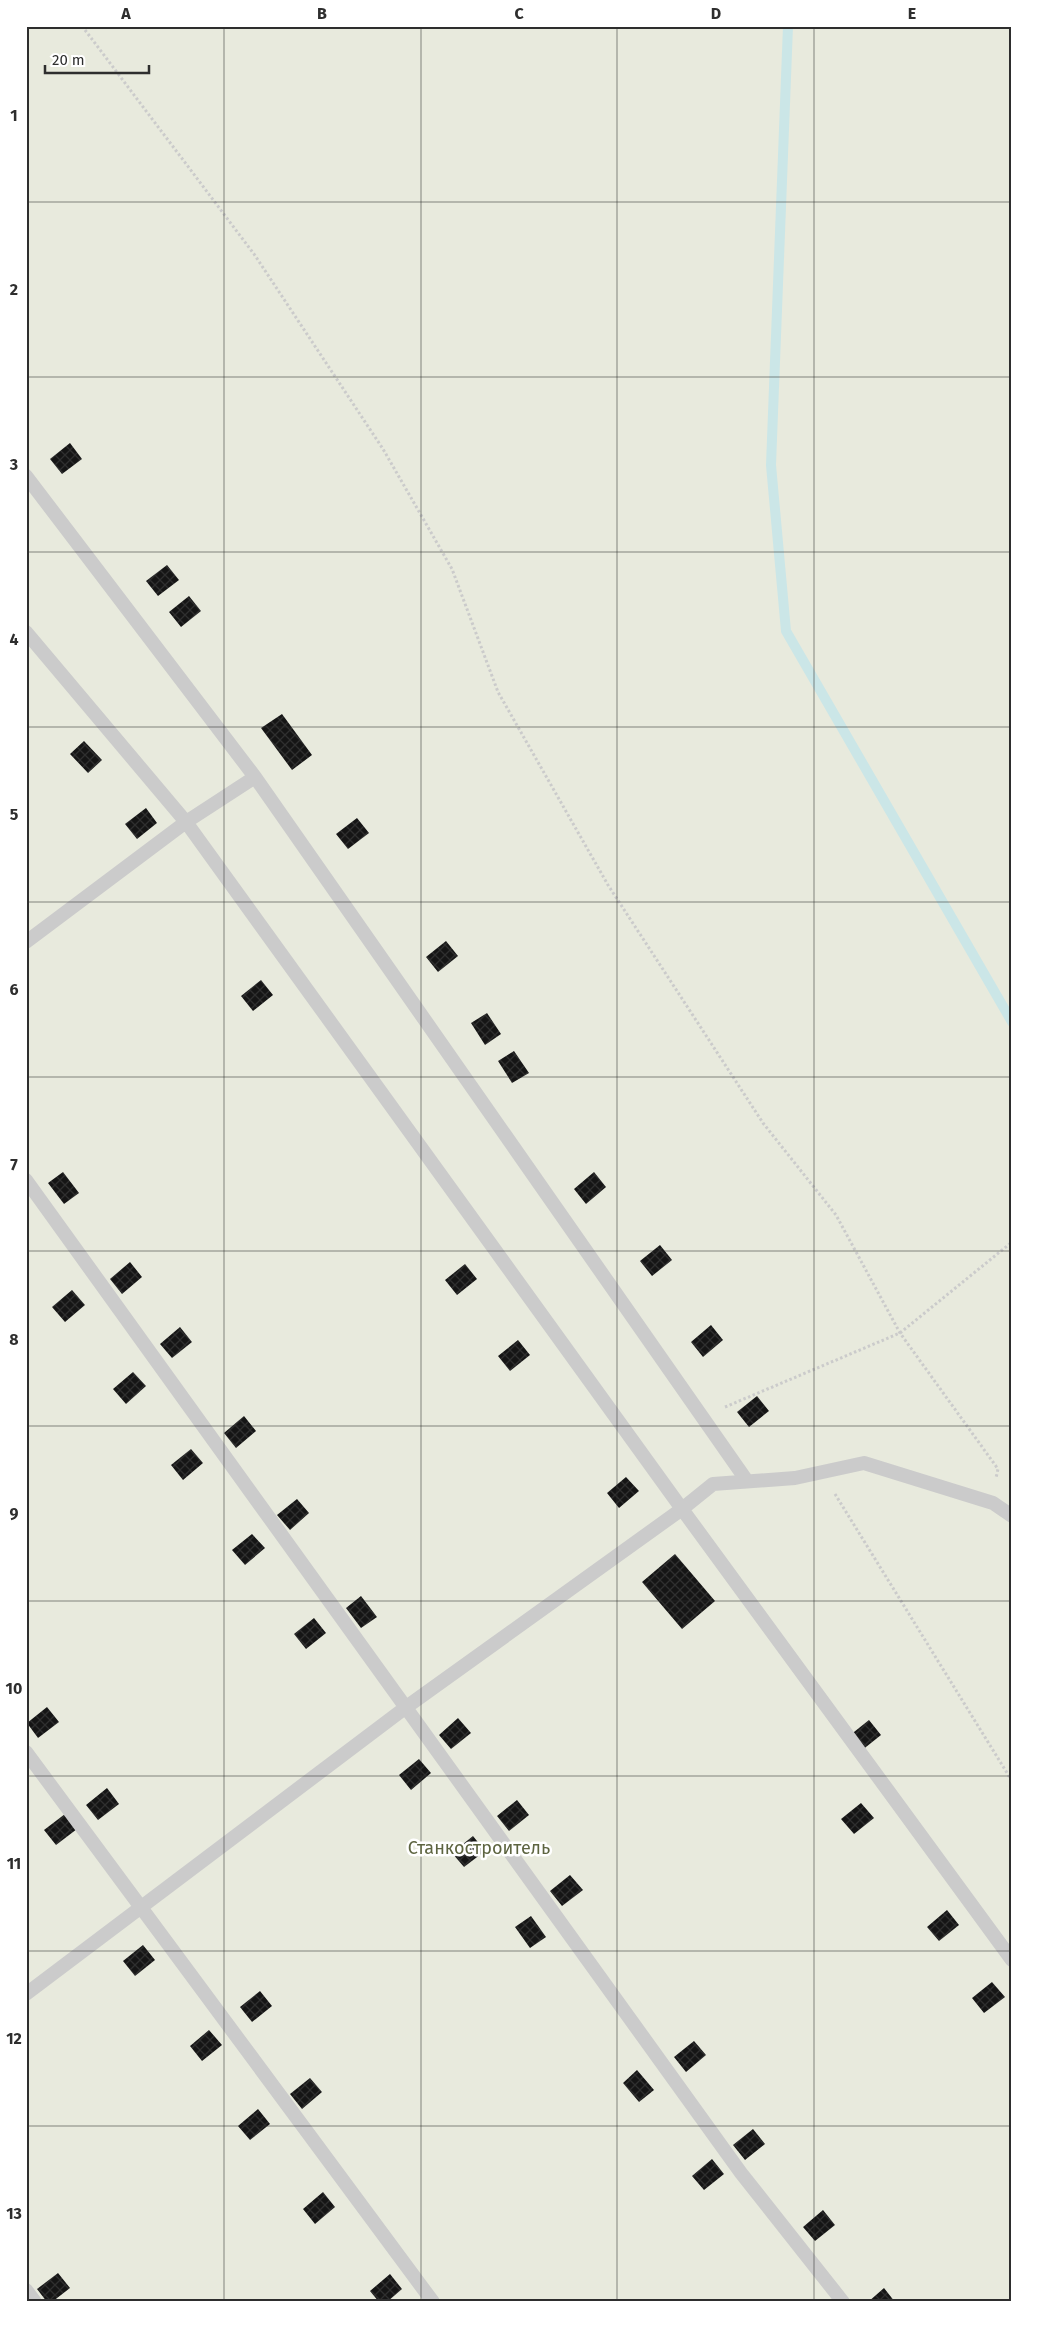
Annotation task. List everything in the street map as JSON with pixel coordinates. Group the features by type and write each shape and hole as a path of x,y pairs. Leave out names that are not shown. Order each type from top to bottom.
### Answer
{"lane":[{"path":"26,476 255,777 747,1481"},
{"path":"26,632 186,822 682,1509 1012,1960"},
{"path":"26,942 186,822 255,777"},
{"path":"26,1180 741,2173 843,2302"},
{"path":"26,1994 405,1708 714,1484 795,1478 823,1474 864,1463 993,1503 1012,1516"},
{"path":"26,1752 433,2302"},
{"path":"26,2290 35,2302"}],"path":[{"path":"82,26 254,254 383,449 452,569 498,692 608,885 763,1123 836,1215 900,1333 998,1469 993,1503"},
{"path":"702,1417 900,1333 1012,1242"},
{"path":"823,1474 1012,1781"}],"green space":[{"name":"Станкостроитель","path":"26,26 1012,26 1012,2302 26,2302"}],"building":[{"path":"70,443 82,459 62,474 50,459"},
{"path":"167,565 179,580 158,596 146,581"},
{"path":"189,596 201,611 181,627 169,612"},
{"path":"282,714 312,755 292,770 261,728"},
{"path":"84,741 102,760 88,773 70,754"},
{"path":"146,808 157,823 137,839 125,824"},
{"path":"357,818 369,833 348,849 336,834"},
{"path":"446,941 458,956 438,972 426,957"},
{"path":"261,980 273,995 253,1011 241,996"},
{"path":"487,1013 501,1034 485,1045 471,1023"},
{"path":"514,1051 529,1073 512,1083 498,1061"},
{"path":"63,1172 79,1193 64,1204 48,1183"},
{"path":"594,1172 606,1187 586,1204 574,1189"},
{"path":"660,1245 672,1260 652,1276 640,1261"},
{"path":"130,1262 142,1277 122,1294 110,1279"},
{"path":"465,1264 477,1279 457,1295 445,1280"},
{"path":"72,1290 85,1305 65,1322 52,1307"},
{"path":"711,1325 723,1340 703,1357 691,1342"},
{"path":"180,1327 192,1342 172,1358 160,1344"},
{"path":"518,1340 530,1355 510,1371 498,1356"},
{"path":"133,1372 146,1386 126,1404 113,1389"},
{"path":"757,1396 769,1411 749,1427 737,1412"},
{"path":"244,1416 256,1431 236,1448 224,1433"},
{"path":"191,1449 203,1463 183,1480 171,1465"},
{"path":"626,1477 639,1491 619,1508 607,1493"},
{"path":"297,1499 309,1513 290,1530 277,1515"},
{"path":"252,1534 265,1548 245,1565 232,1550"},
{"path":"675,1554 715,1601 682,1629 642,1582"},
{"path":"361,1596 377,1617 361,1628 346,1608"},
{"path":"314,1618 326,1633 306,1649 294,1634"},
{"path":"47,1707 59,1722 38,1738 27,1723"},
{"path":"458,1718 471,1733 451,1749 439,1735"},
{"path":"869,1720 881,1735 861,1751 849,1736"},
{"path":"419,1759 431,1773 411,1790 399,1775"},
{"path":"107,1788 119,1804 98,1820 86,1805"},
{"path":"517,1800 529,1815 509,1831 497,1816"},
{"path":"861,1803 874,1818 854,1834 841,1819"},
{"path":"65,1814 77,1829 56,1845 44,1830"},
{"path":"473,1836 485,1851 464,1867 452,1853"},
{"path":"570,1875 583,1890 562,1906 550,1891"},
{"path":"947,1910 959,1925 939,1941 927,1927"},
{"path":"531,1916 546,1937 530,1948 515,1927"},
{"path":"143,1945 155,1960 135,1976 123,1961"},
{"path":"992,1982 1005,1997 984,2013 972,1998"},
{"path":"260,1991 272,2006 252,2022 240,2007"},
{"path":"209,2030 222,2045 202,2061 190,2046"},
{"path":"694,2041 706,2055 686,2072 674,2057"},
{"path":"637,2070 654,2090 639,2102 623,2083"},
{"path":"310,2078 322,2092 302,2109 290,2094"},
{"path":"258,2109 270,2124 250,2140 238,2126"},
{"path":"753,2129 765,2144 745,2160 733,2145"},
{"path":"712,2159 724,2174 704,2190 692,2176"},
{"path":"323,2192 335,2207 315,2224 303,2209"},
{"path":"823,2210 835,2225 815,2241 803,2227"},
{"path":"58,2273 70,2288 52,2302 47,2302 37,2289"},
{"path":"390,2274 402,2289 387,2302 379,2302 370,2291"},
{"path":"884,2288 895,2302 868,2302"}],"waterway":[{"path":"788,26 771,465 786,631 1012,1022"}]}
